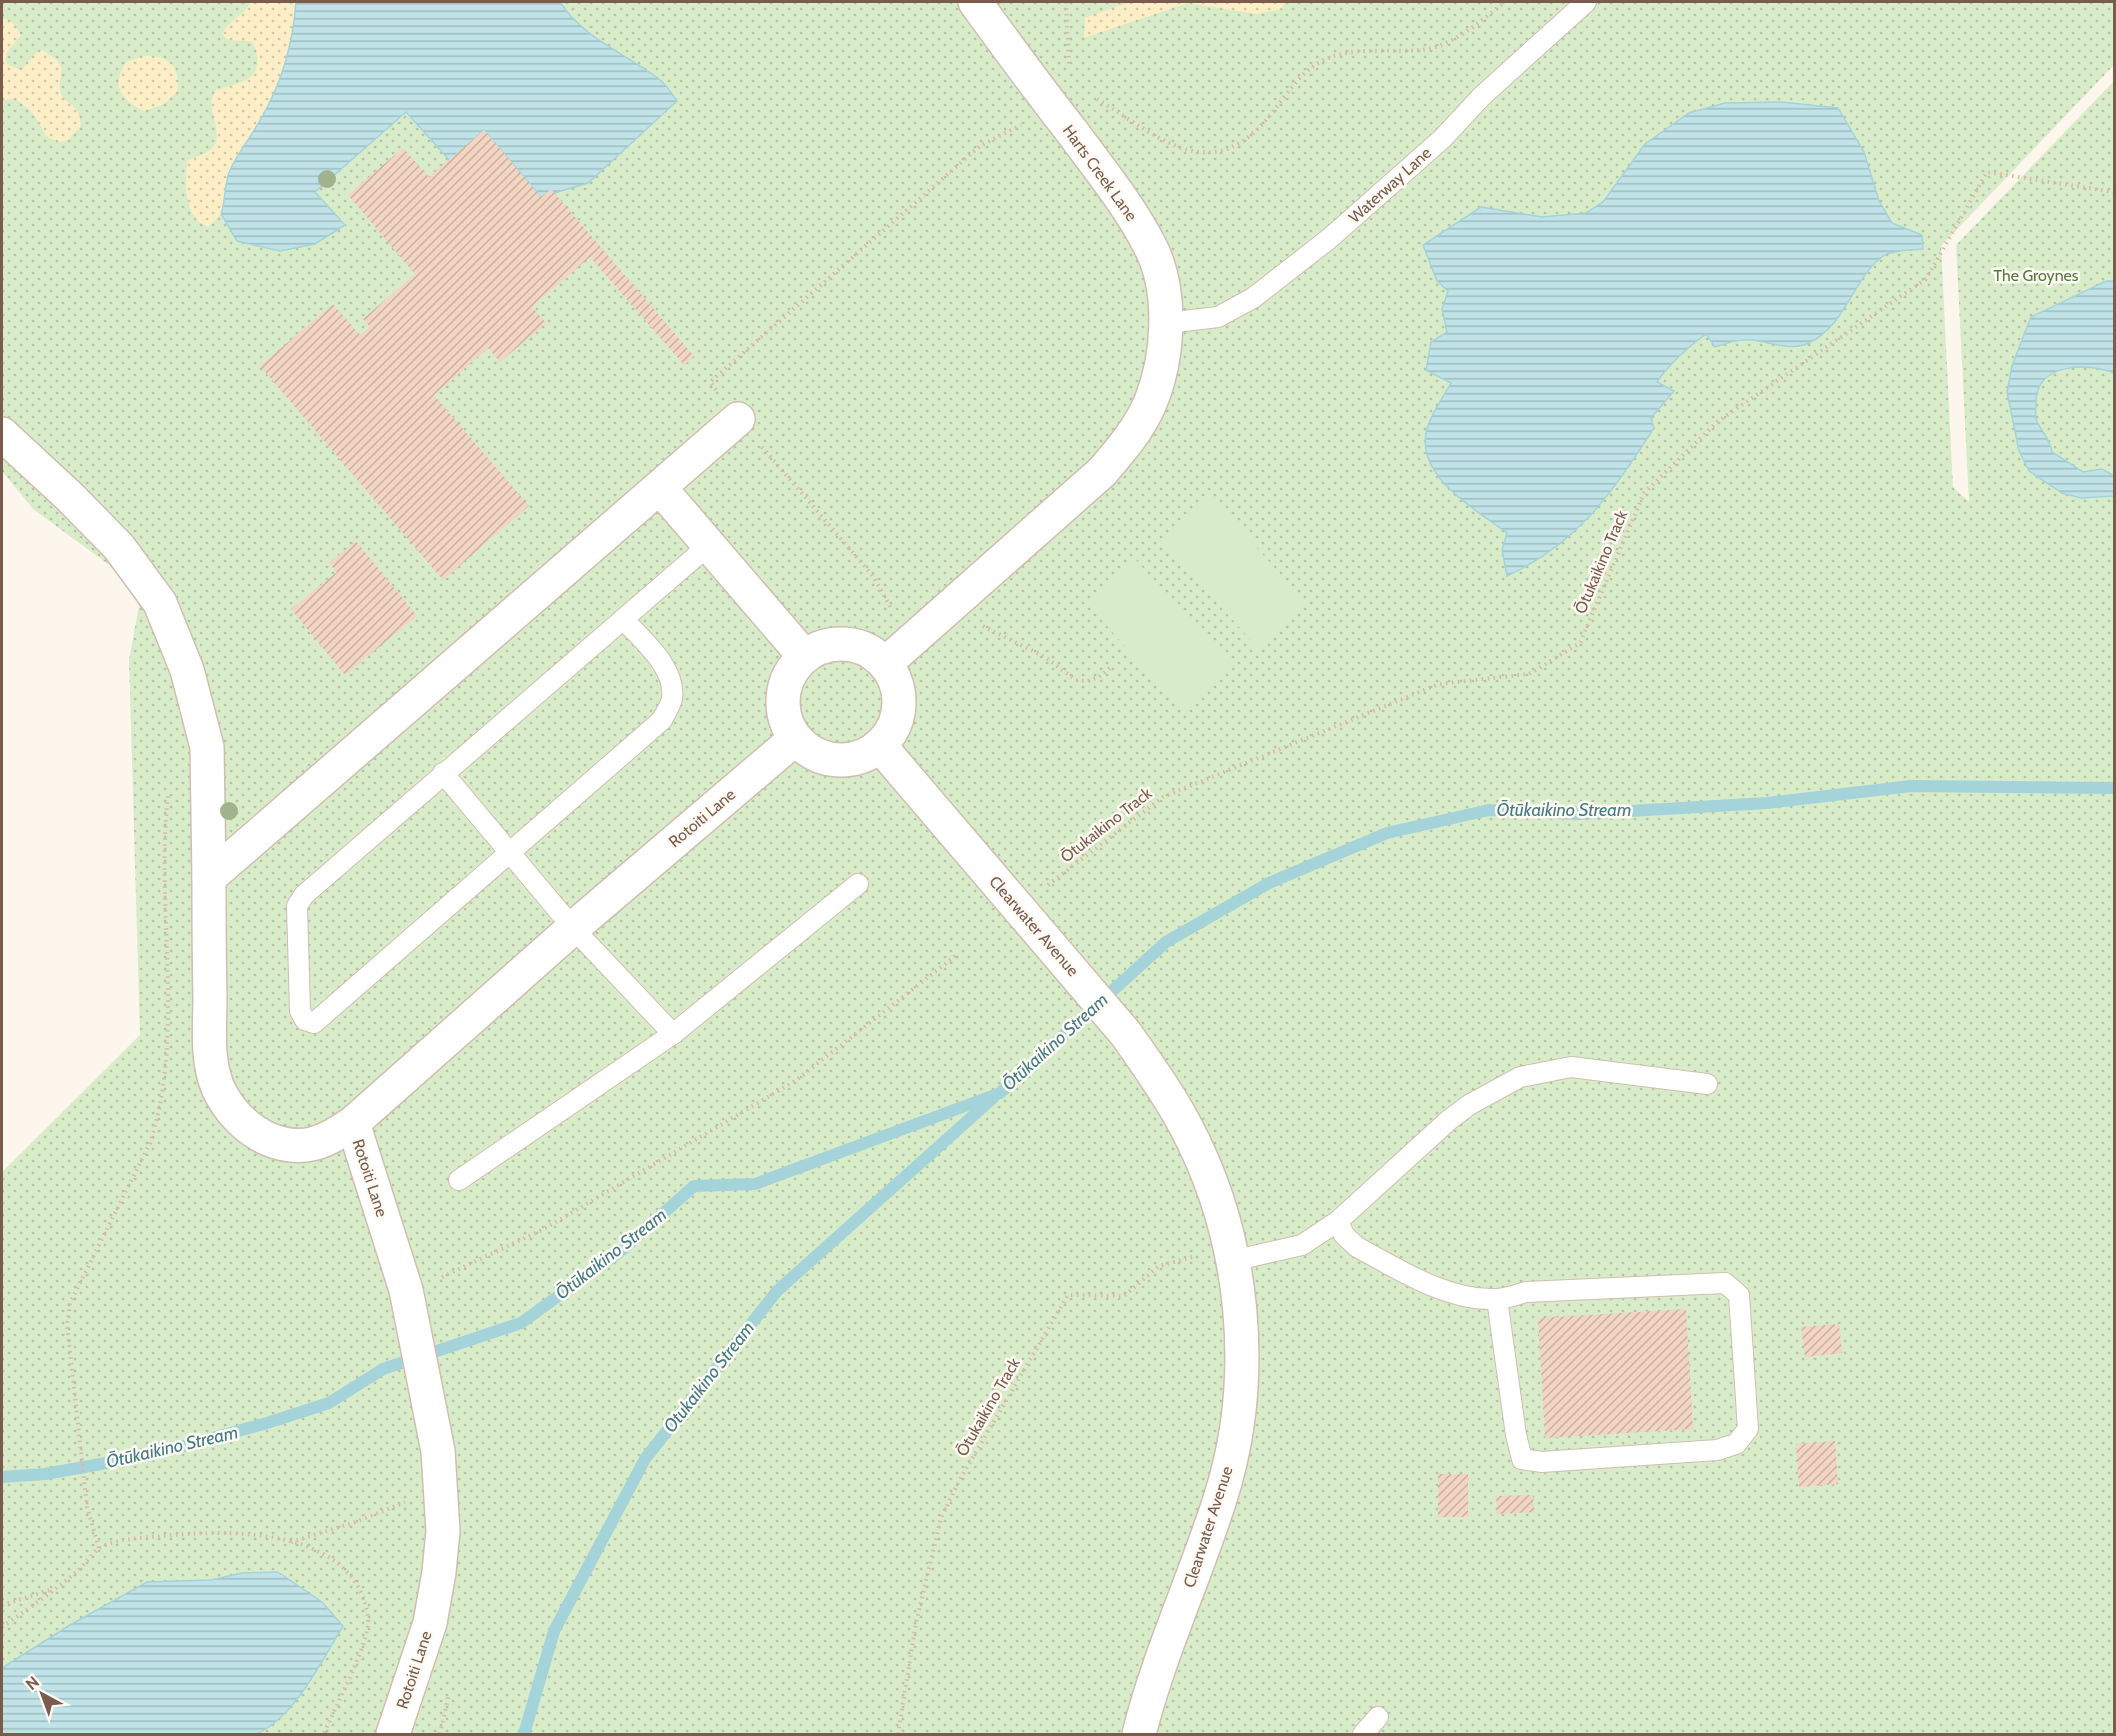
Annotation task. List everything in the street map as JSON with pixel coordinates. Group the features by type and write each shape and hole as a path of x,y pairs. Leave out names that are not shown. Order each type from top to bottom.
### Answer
{"street":[{"name":"Harts Creek Lane","path":"948,607 1102,472 1129,440 1150,401 1161,364 1167,323 1162,285 1152,248 1066,102 975,2"},
{"path":"209,878 738,419"},
{"path":"2,434 70,497 119,547 160,603 187,670 207,747 210,1056 218,1087 235,1114 254,1132 280,1144 299,1146 329,1140 352,1123"},
{"path":"660,488 804,656"},
{"path":"897,653 837,643 820,647 804,656 792,670 784,687 782,706 786,724 795,740 810,753 828,760 846,760 865,756 880,746 892,731 898,714 900,696 895,679 897,653 948,607"},
{"name":"Rotoiti Lane","path":"393,1734 430,1623 443,1531 440,1485 433,1417 406,1290 352,1123 573,928 795,740"},
{"name":"Clearwater Avenue","path":"880,746 1126,1034 1159,1080 1186,1126 1210,1179 1231,1253 1239,1297 1243,1362 1238,1424 1221,1497 1139,1734"}],"lane":[{"name":"Waterway Lane","path":"1167,323 1218,317 1253,298 1330,238 1443,138 1496,83 1586,2"},
{"path":"623,619 662,663 670,678 672,699 662,720 314,1023 304,1020 300,1011 297,906 304,895 443,773 709,545"},
{"path":"443,773 573,928 673,1034"},
{"path":"459,1180 673,1034 858,884"},
{"path":"1231,1253 1302,1245 1338,1221 1449,1120 1469,1105 1520,1077 1571,1067 1707,1084"},
{"path":"1338,1221 1344,1235 1357,1247 1396,1268 1455,1294 1476,1299 1497,1299 1526,1292 1725,1283 1739,1295 1748,1429 1736,1444 1717,1450 1542,1462 1522,1459 1516,1435 1497,1299"},
{"path":"1363,1734 1378,1717"}],"path":[{"path":"1066,2 1069,71 1066,102"},
{"path":"897,653 873,576 738,419 710,382 980,147 1066,102 1096,98 1165,142 1193,152 1222,153 1258,132 1303,75 1324,59 1353,51 1422,50 1450,43 1505,2"},
{"name":"Ōtukaikino Track","path":"1044,888 1163,796 1439,684 1529,675 1580,643 1644,493 1718,422 1926,279 1987,172 2115,192"},
{"path":"948,607 1045,657 1076,680 1088,681 1099,677 1112,666"},
{"path":"99,1548 87,1508 67,1324 70,1303 150,1143 164,1087 167,1044 165,823 168,790"},
{"path":"438,1279 544,1228 795,1081 958,954"},
{"name":"Ōtukaikino Track","path":"898,1734 916,1623 941,1518 959,1481 1068,1295 1124,1296 1159,1266 1231,1253"},
{"path":"290,1542 353,1524 440,1485"},
{"path":"2,1627 76,1573 99,1548 120,1541 204,1532 247,1533 290,1542 323,1553 348,1573 363,1594 369,1618 364,1642 324,1734"},
{"path":"2,1605 54,1589"}],"green space":[{"name":"The Groynes","path":"2,2 2114,2 2114,65 1941,246 1953,487 1969,502 1956,245 2114,81 2114,1734 2,1734 2,1172 140,1035 129,660 142,589 33,509 2,471"},
{"path":"1210,495 1306,603 1257,647 1160,540"},
{"path":"1136,560 1233,668 1184,712 1087,604"}],"sand":[{"path":"251,2 296,2 294,34 283,70 264,113 227,179 226,199 221,214 208,227 192,214 186,191 188,161 209,151 215,145 217,137 212,97 216,90 244,81 255,71 258,64 252,42 232,40 222,34"},
{"path":"1131,2 1285,2 1282,9 1257,14 1188,3 1084,38 1085,18"},
{"path":"2,19 11,22 21,35 7,52 7,64 20,70 42,50 57,60 62,69 60,92 63,98 76,109 81,126 68,140 59,142 47,137 33,113 16,99 2,100"},
{"path":"143,56 166,60 175,69 178,83 177,92 164,104 144,111 124,97 119,86 121,71 126,62"}],"water":[{"path":"296,2 560,2 570,15 593,36 662,81 677,101 588,183 541,197 484,130 451,162 406,112 315,192 345,225 315,244 280,251 237,241 221,214 227,180 230,170 259,122 276,88 290,46"},
{"path":"1781,102 1838,108 1864,152 1879,201 1892,223 1922,235 1923,249 1897,251 1883,256 1864,276 1832,324 1822,335 1809,343 1787,346 1746,340 1715,347 1706,334 1699,339 1673,362 1657,382 1674,391 1651,418 1654,428 1608,494 1575,531 1555,548 1533,563 1507,576 1502,550 1507,533 1452,492 1431,465 1426,450 1426,433 1430,420 1451,383 1426,370 1431,342 1447,332 1442,309 1448,291 1437,281 1423,245 1481,207 1542,217 1586,213 1603,202 1645,144 1689,113 1725,103"},
{"path":"2106,281 2114,281 2114,373 2090,367 2064,369 2043,381 2038,391 2036,405 2036,419 2052,452 2083,472 2102,469 2114,476 2114,496 2081,498 2062,493 2029,471 2019,451 2007,392 2012,366 2031,317"},
{"path":"278,1572 322,1602 343,1626 296,1701 271,1725 257,1734 2,1734 2,1668 70,1625 147,1582 211,1580 242,1573"}],"building":[{"path":"484,130 541,197 551,189 694,356 684,365 590,257 532,307 546,323 500,362 488,348 434,395 529,506 443,580 260,366 333,304 360,335 370,327 363,319 415,274 348,195 403,148 429,177"},
{"path":"356,541 417,616 345,675 291,609 337,572 329,563"},
{"path":"1686,1309 1693,1429 1545,1438 1538,1318"},
{"path":"1839,1324 1842,1353 1805,1357 1801,1327"},
{"path":"1835,1441 1838,1484 1799,1487 1796,1444"},
{"path":"1438,1474 1468,1474 1468,1517 1438,1517"},
{"path":"1533,1495 1534,1512 1497,1514 1496,1496"}],"waterway":[{"name":"Ōtūkaikino Stream","path":"2,1477 45,1474 151,1455 267,1423 329,1403 383,1369 521,1323 622,1250 694,1186 755,1184 1000,1093 1166,942 1269,883 1387,833 1489,810 1579,814 1767,803 1911,786 2114,788"},
{"name":"Otukaikino Stream","path":"524,1734 554,1631 645,1459 777,1291 993,1098"}]}
